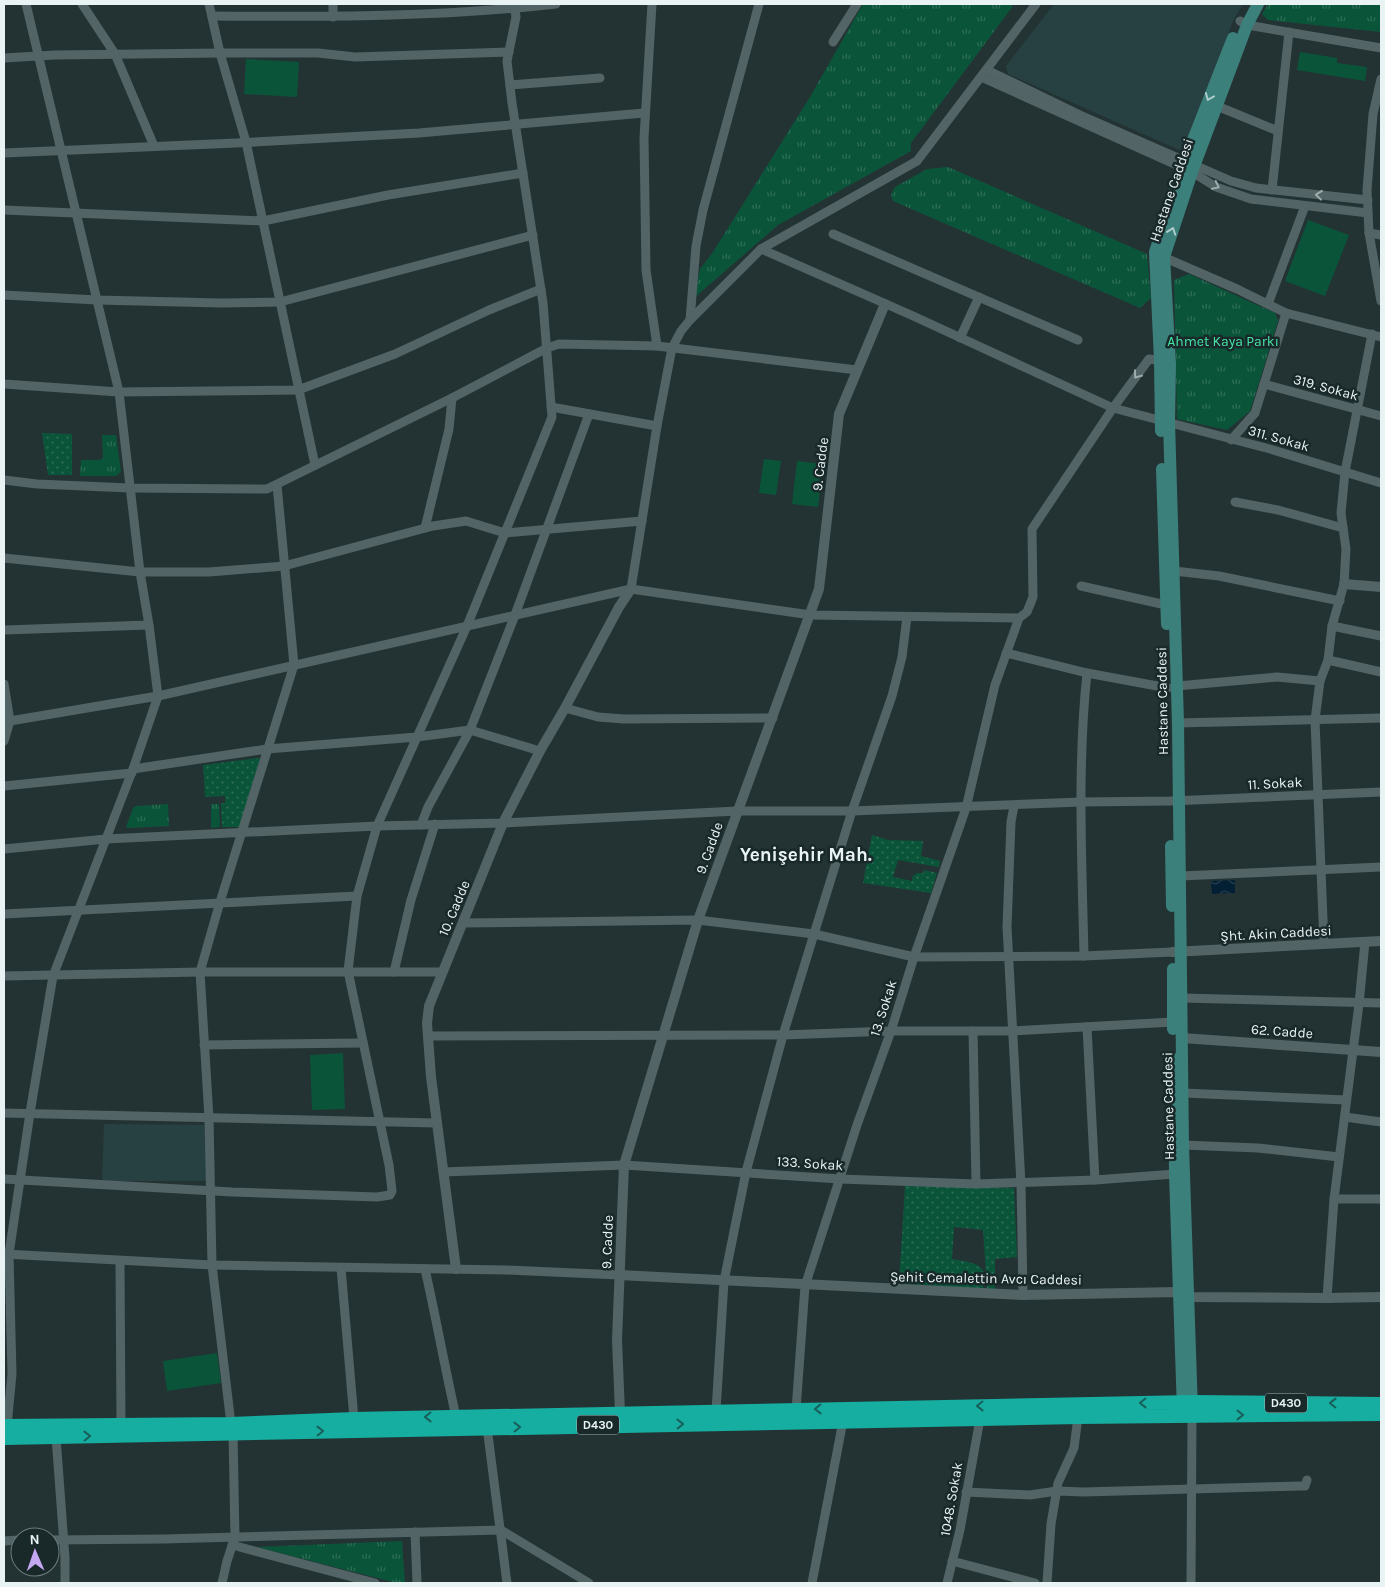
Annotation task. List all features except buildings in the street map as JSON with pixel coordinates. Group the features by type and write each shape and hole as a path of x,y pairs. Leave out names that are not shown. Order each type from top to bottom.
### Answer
{"highway":[{"name":"D430","path":"5,1430 56,1436 232,1428 354,1419 716,1411 1187,1409 1381,1404"},
{"name":"D430","path":"5,1430 121,1424 232,1428 487,1428 1078,1417 1187,1409 1381,1414"}],"main road":[{"name":"Hastane Caddesi","path":"1188,166 1217,106 1244,23 1248,4"},
{"name":"Hastane Caddesi","path":"1187,1409 1183,1294 1175,1174 1173,1022 1180,876 1174,801 1178,723 1172,687 1166,605 1165,362 1159,254 1188,166 1244,23 1258,4"},
{"name":"Hastane Caddesi","path":"1165,421 1174,570 1172,687 1177,952 1182,998 1183,1294"}],"street":[{"path":"5,1430 12,1374 7,1254 52,976 132,771 158,696 140,572 119,392 26,4"},
{"path":"82,4 115,54 154,146"},
{"path":"209,4 220,53 246,142 315,465"},
{"path":"333,4 334,17"},
{"path":"212,16 334,17 556,4"},
{"path":"652,4 644,114 646,270 657,346"},
{"path":"690,320 696,246 703,210 759,4"},
{"path":"833,42 857,4"},
{"path":"631,589 657,426 672,348 681,331 761,249 917,161 1036,4"},
{"path":"4,1179 377,1197 390,1195 392,1191 381,1123 348,971 357,896 377,826 467,626 552,416 541,289 507,61 516,16 515,6"},
{"path":"1244,23 1381,48"},
{"path":"1272,190 1289,32"},
{"path":"4,58 220,53 318,53 355,57 509,52"},
{"path":"984,73 1080,115 1188,166 1231,181 1256,188 1368,200"},
{"path":"510,85 600,78"},
{"path":"1380,84 1373,114 1368,213 1369,233 1381,301"},
{"path":"1217,106 1278,131"},
{"path":"4,153 419,133 644,114"},
{"path":"1188,166 1216,187 1251,199 1368,213"},
{"path":"4,210 263,221 388,195 523,173"},
{"path":"1268,304 1304,206"},
{"path":"1369,233 1381,235"},
{"path":"834,234 1078,340"},
{"path":"4,295 97,300 221,303 280,302 533,235"},
{"name":"311. Sokak","path":"761,249 1113,408 1230,440 1270,448 1381,483"},
{"path":"1159,254 1286,313 1377,336 1356,409 1344,472 1341,513 1346,549 1344,584 1332,626 1328,660 1320,681 1315,720 1324,944"},
{"path":"4,384 119,392 298,390 395,354 489,310 541,289"},
{"path":"960,338 979,297"},
{"name":"9. Cadde","path":"620,1413 617,1340 624,1165 698,920 819,589 839,414 885,304"},
{"path":"1230,440 1256,413 1286,313"},
{"path":"4,480 36,484 130,488 267,489 452,398 547,348 559,344 657,346 857,370"},
{"name":"13. Sokak","path":"796,1410 806,1286 857,1125 891,1031 914,957 966,808 995,684 1019,618 1027,612 1033,597 1032,529 1113,408 1149,359 1165,362"},
{"name":"319. Sokak","path":"1264,384 1381,416"},
{"path":"424,528 449,429 452,398"},
{"path":"552,406 657,426"},
{"path":"421,825 428,806 470,730 516,615 589,414"},
{"path":"222,1583 233,1541 232,1428 212,1265 209,1118 200,972 294,665 277,485"},
{"path":"1235,502 1278,510 1343,528"},
{"path":"4,558 140,572 209,572 284,566 424,528 466,521 505,533 642,521"},
{"path":"1174,570 1219,576 1340,601"},
{"path":"1344,584 1381,588"},
{"path":"1081,586 1166,605"},
{"path":"7,722 158,696 631,589 811,615 1019,618"},
{"name":"10. Cadde","path":"456,1269 436,1123 428,1036 429,1006 503,823 540,751 619,607 631,589"},
{"path":"716,1411 724,1281 746,1172 783,1035 852,811 892,696 902,657 907,617"},
{"path":"4,630 149,625"},
{"path":"1332,626 1381,636"},
{"path":"1006,654 1087,673 1172,687 1277,677 1320,681"},
{"path":"1328,660 1381,672"},
{"path":"1084,956 1081,802 1083,710 1087,673"},
{"path":"4,684 7,722 4,741"},
{"path":"565,708 598,717 624,719 773,718"},
{"path":"1178,723 1381,718"},
{"path":"4,786 132,771 267,749 418,737 470,730 540,751"},
{"name":"11. Sokak","path":"4,849 106,839 242,834 377,826 503,823 737,811 852,811 966,808 1081,802 1174,801 1381,792"},
{"path":"1014,806 1011,822 1007,928 1021,1184 1023,1295"},
{"path":"394,972 411,900 435,824"},
{"path":"1180,876 1381,867"},
{"path":"4,914 357,896"},
{"path":"463,923 698,920 814,934 914,957 1084,956 1177,952"},
{"name":"Şht. Akin Caddesi","path":"1177,952 1381,941"},
{"path":"1326,1298 1334,1199 1365,942"},
{"path":"4,976 200,972 442,972"},
{"path":"1182,998 1381,1004"},
{"path":"428,1036 783,1035 891,1031 973,1032 1173,1022"},
{"path":"1087,1027 1095,1180"},
{"path":"973,1032 976,1184"},
{"name":"62. Cadde","path":"1182,1038 1381,1052"},
{"path":"204,1045 363,1043"},
{"path":"1183,1093 1346,1100"},
{"path":"4,1113 436,1123"},
{"path":"1345,1117 1381,1122"},
{"path":"1183,1144 1258,1148 1339,1157"},
{"name":"133. Sokak","path":"443,1172 624,1165 840,1179 976,1184 1021,1184 1175,1174"},
{"path":"1334,1199 1381,1199"},
{"path":"7,1254 212,1265 506,1270 619,1275"},
{"path":"120,1260 121,1424"},
{"path":"341,1268 354,1419"},
{"path":"425,1269 440,1333 443,1360 456,1417"},
{"name":"Şehit Cemalettin Avcı Caddesi","path":"619,1275 806,1286 1023,1295 1183,1294 1326,1298 1381,1297"},
{"path":"1187,1409 1191,1583"},
{"path":"1047,1583 1051,1524 1058,1483 1074,1448 1078,1417"},
{"name":"1048. Sokak","path":"948,1583 980,1419"},
{"path":"812,1583 843,1421"},
{"path":"487,1428 507,1583"},
{"path":"56,1436 65,1583"},
{"path":"966,1492 1030,1495 1057,1491 1190,1490 1305,1486 1307,1480"},
{"path":"63,1540 233,1541 415,1532 501,1530 589,1583"},
{"path":"415,1532 417,1583"},
{"path":"233,1541 375,1583"},
{"path":"952,1561 1035,1583"}],"shaded area":[{"path":"1054,4 1243,4 1233,21 1185,147 1179,150 1008,74 1006,66"},
{"path":"104,1124 208,1125 207,1181 102,1181"}],"green space":[{"path":"863,4 1010,4 1013,6 911,143 911,151 778,225 694,298 700,269 713,252 810,97"},
{"path":"1268,4 1381,4 1381,32 1268,20 1262,14"},
{"path":"1300,52 1337,58 1337,63 1367,67 1365,81 1297,70"},
{"path":"246,59 299,62 297,97 244,94"},
{"path":"948,167 1147,254 1151,298 1140,308 893,201 891,195 895,187 927,169"},
{"path":"1308,220 1349,235 1325,296 1285,281"},
{"name":"Ahmet Kaya Parkı","path":"1189,274 1275,313 1278,321 1250,411 1227,430 1177,419 1174,280"},
{"path":"42,433 72,434 72,475 48,475"},
{"path":"102,435 116,435 121,472 116,476 80,476 81,460 100,460 103,458"},
{"path":"764,459 781,461 776,495 759,493"},
{"path":"797,461 823,464 818,507 792,504"},
{"path":"260,759 239,827 222,827 221,803 225,803 225,796 205,797 203,765"},
{"path":"168,804 169,826 126,827 133,808 136,806"},
{"path":"211,804 219,804 220,827 211,828"},
{"path":"872,835 888,840 923,841 921,856 940,861 939,867 898,860 893,877 912,881 913,875 923,873 924,870 937,873 931,893 863,883"},
{"path":"343,1053 345,1109 312,1110 310,1055"},
{"path":"905,1186 1014,1188 1017,1257 995,1259 995,1289 987,1289 983,1230 954,1227 952,1259 979,1266 984,1273 983,1289 899,1284"},
{"path":"217,1353 221,1383 167,1391 163,1361"},
{"path":"402,1541 405,1583 397,1583 257,1547"}],"water":[{"path":"1235,880 1235,893 1212,894 1211,881"}],"district":[{"name":"Yenişehir Mah.","path":"806,854"}]}
